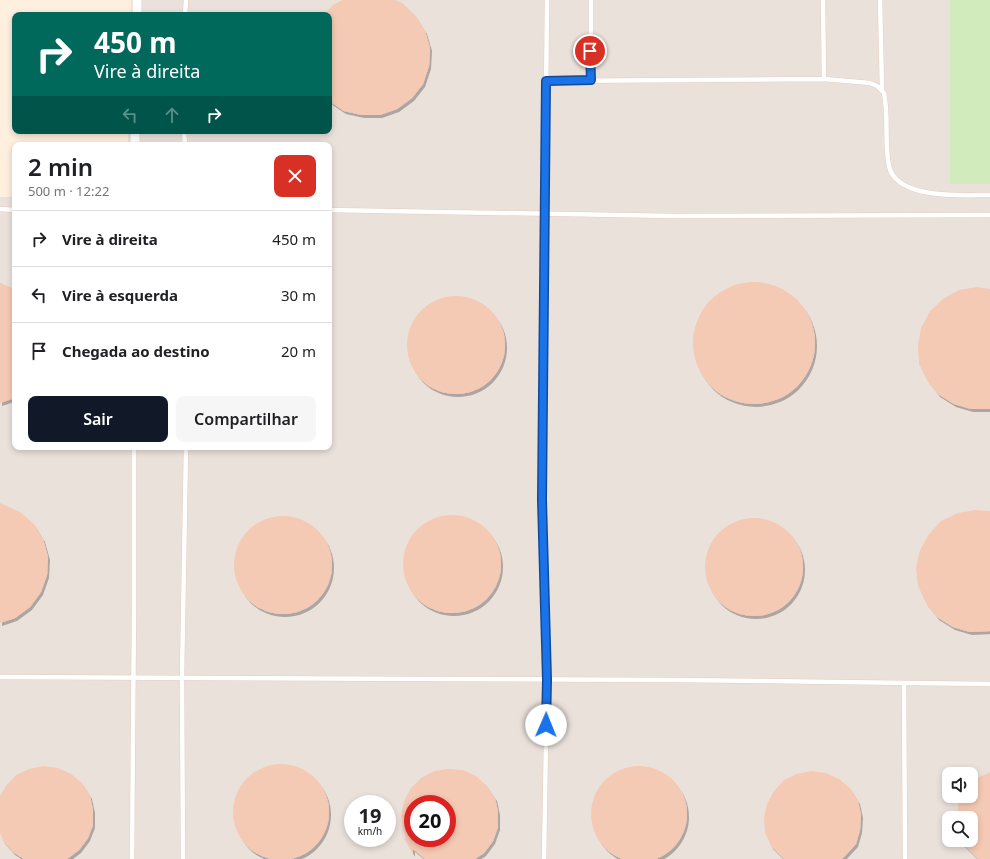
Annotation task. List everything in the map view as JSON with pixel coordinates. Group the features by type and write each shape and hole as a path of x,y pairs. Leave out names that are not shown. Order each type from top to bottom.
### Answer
{"street":[{"path":"137,0 137,12"}],"lane":[{"path":"185,12 186,0"},
{"path":"544,859 547,680 542,500 547,0"},
{"path":"591,0 591,80"},
{"path":"823,0 824,79"},
{"path":"880,0 882,89 886,104 889,166 894,179 904,186 928,192 946,195 990,195"},
{"path":"546,81 824,79 870,83 882,89"},
{"path":"0,210 12,210"},
{"path":"332,210 674,216 990,215"},
{"path":"132,859 134,450"},
{"path":"183,859 182,677 186,450"},
{"path":"0,677 677,680 990,684"},
{"path":"904,683 905,859"}],"shaded area":[{"path":"131,0 950,0 950,184 990,184 990,859 0,859 0,197 12,197 12,450 332,450 332,142 128,142 128,134 332,134 332,12 131,12"}],"green space":[{"path":"950,0 990,0 990,184 950,184"}],"building":[{"path":"342,0 395,0 402,3 415,15 425,31 430,48 429,66 423,84 412,98 397,109 380,115 362,115 344,111 332,103 332,12 326,12 333,5"},
{"path":"754,282 766,283 777,287 797,300 810,320 814,331 814,355 810,366 797,386 777,399 766,403 754,404 742,403 731,399 711,386 698,366 694,355 693,343 694,331 698,320 711,300 731,287 742,283"},
{"path":"0,283 12,288 12,399 0,403"},
{"path":"977,287 990,289 990,409 971,409 954,404 938,394 927,380 919,364 918,345 921,328 930,311 943,299 959,290"},
{"path":"456,296 475,300 490,311 501,326 505,345 501,364 490,379 475,390 456,394 437,390 422,379 411,364 407,345 411,326 422,311 437,300"},
{"path":"0,503 20,512 34,524 43,539 48,557 47,575 41,592 30,607 15,618 0,623"},
{"path":"976,510 990,511 990,631 970,632 953,627 937,617 926,603 918,586 916,568 920,550 929,534 941,521 958,513"},
{"path":"452,515 471,519 486,530 497,545 501,564 497,583 486,598 471,609 452,613 433,609 418,598 407,583 403,564 407,545 418,530 433,519"},
{"path":"283,516 302,520 317,531 328,546 332,565 328,584 317,599 302,610 283,614 264,610 249,599 238,584 234,565 238,546 249,531 264,520"},
{"path":"754,518 773,522 788,533 799,548 803,567 799,586 788,601 773,612 754,616 735,612 720,601 709,586 705,567 709,548 720,533 735,522"},
{"path":"272,764 290,764 300,767 308,772 321,785 326,793 329,803 329,821 326,831 315,846 308,852 300,857 290,860 272,860 262,857 254,852 241,839 236,831 233,821 233,803 236,793 241,785 254,772 262,767"},
{"path":"43,766 58,768 71,774 82,783 90,796 93,810 93,825 88,838 79,850 67,859 24,859 13,852 3,841 0,833 0,796 6,786 16,775 29,769"},
{"path":"630,767 648,767 666,774 679,787 686,805 686,823 679,841 666,854 651,860 627,860 612,854 599,841 592,823 592,805 599,787 612,774"},
{"path":"449,769 463,770 476,776 487,786 495,798 498,812 498,827 493,841 484,853 475,859 425,859 413,849 413,854 409,847 456,847 456,795 407,795 411,788 421,778 434,771"},
{"path":"811,771 826,773 839,779 850,788 858,801 861,815 860,830 856,844 842,859 784,859 771,846 765,832 764,818 767,804 774,791 784,780 797,774"},
{"path":"990,772 990,859 978,859 966,847 978,847 978,811 957,811 959,803 978,803 978,778"},
{"path":"404,801 404,833 403,830 401,815"}],"route":[{"path":"546,725 547,680 542,500 546,81 591,80 590,51"}]}
